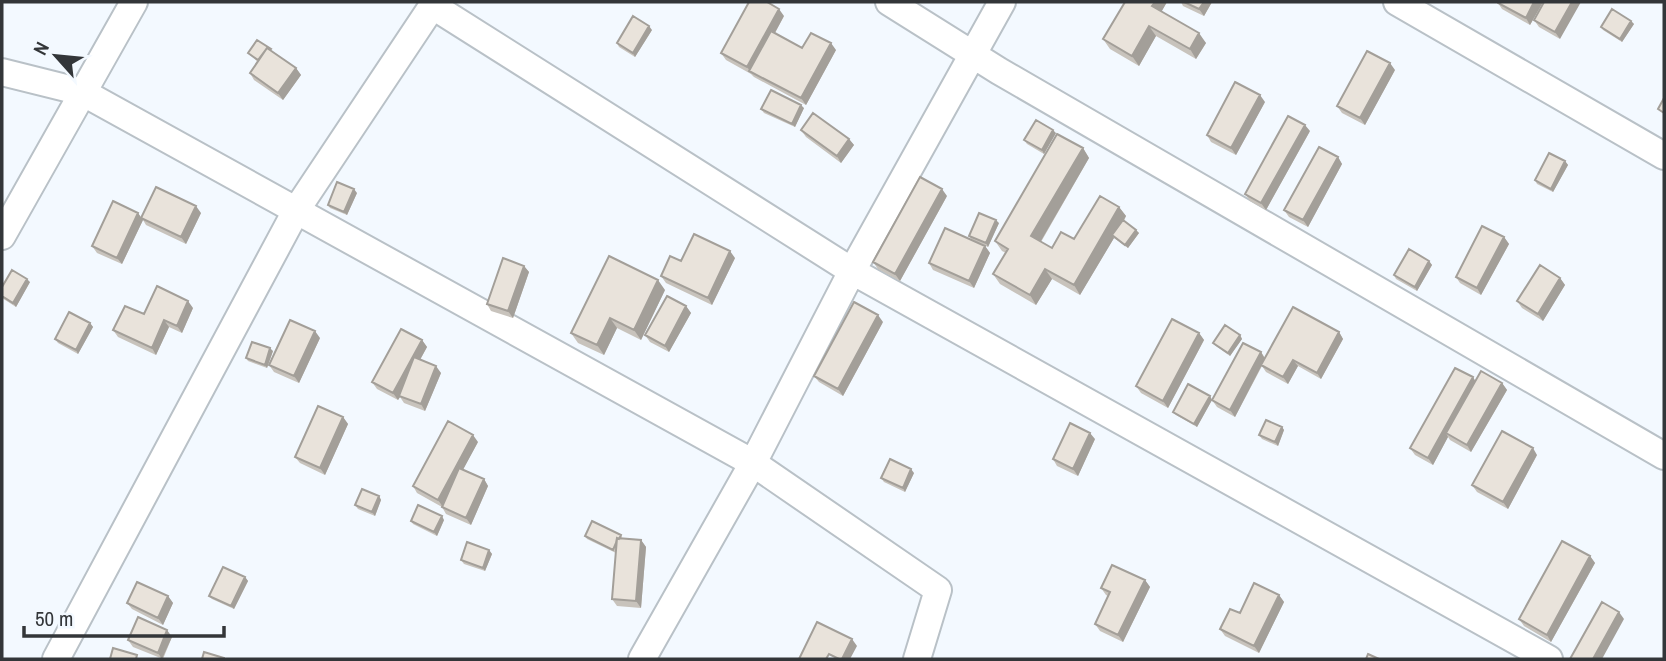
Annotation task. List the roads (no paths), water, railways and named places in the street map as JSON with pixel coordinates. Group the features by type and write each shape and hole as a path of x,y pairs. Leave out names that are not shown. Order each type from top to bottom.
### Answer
{"street":[{"path":"2,236 134,2"},
{"path":"889,2 974,55 1664,456"},
{"path":"642,659 753,463 852,271 1002,2"},
{"path":"1397,2 1664,156"},
{"path":"56,659 297,209 434,4 852,271 1549,659"},
{"path":"2,72 82,92 753,463 939,590 917,659"}]}
